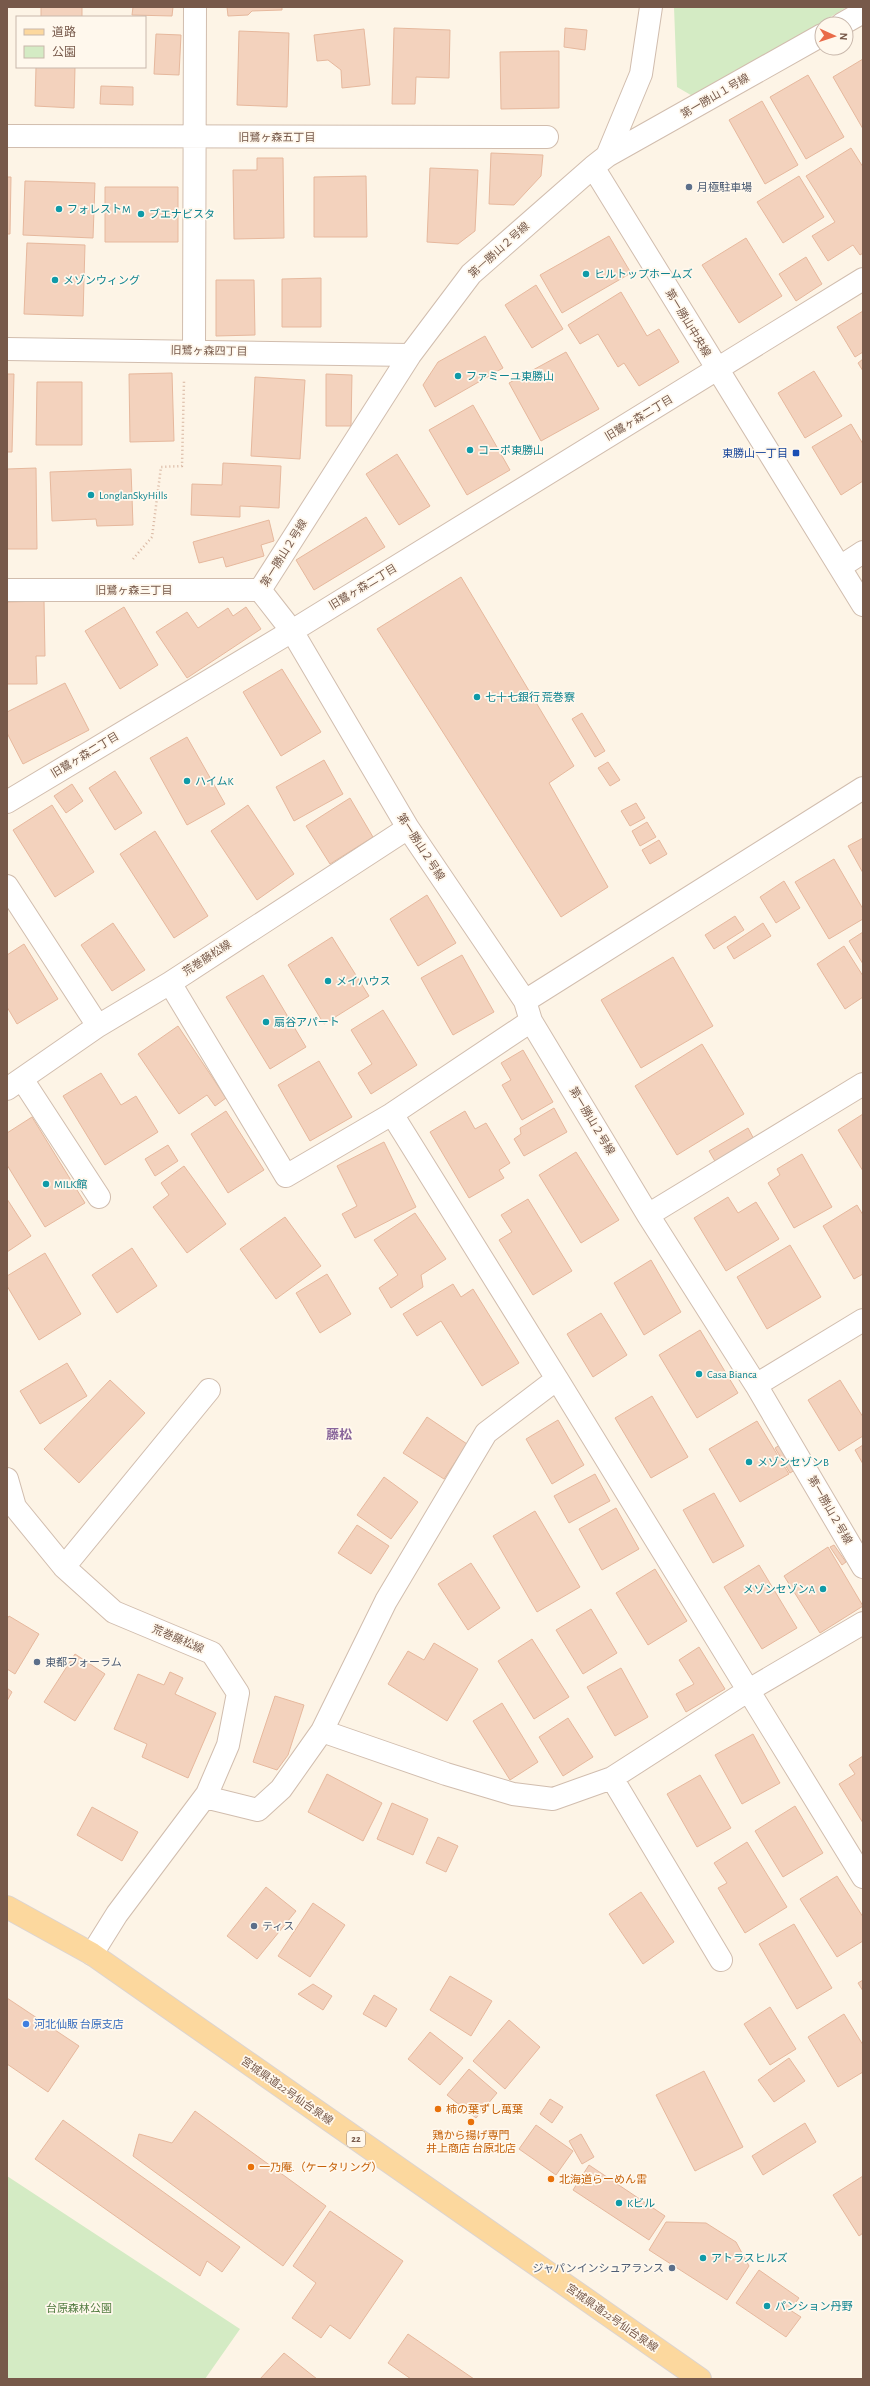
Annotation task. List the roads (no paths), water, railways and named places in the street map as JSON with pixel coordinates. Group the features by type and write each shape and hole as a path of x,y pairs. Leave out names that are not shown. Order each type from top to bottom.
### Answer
{"main road":[{"name":"宮城県道22号仙台泉線","path":"7,1907 92,1954 700,2379"}],"street":[{"path":"189,351 195,137 195,7"},
{"path":"600,162 641,74 651,7"},
{"path":"854,17 863,12"},
{"name":"第一勝山１号線","path":"600,162 814,40"},
{"name":"旧鷺ヶ森五丁目","path":"7,136 547,137"},
{"name":"第一勝山２号線","path":"600,162 471,274 410,355 260,590 292,631 408,828 528,1011 648,1215 756,1385 863,1567"},
{"name":"第一勝山中央線","path":"600,162 717,370 863,605"},
{"name":"旧鷺ヶ森二丁目","path":"7,802 292,631 863,279"},
{"name":"旧鷺ヶ森四丁目","path":"7,349 410,355"},
{"path":"840,567 863,552"},
{"name":"旧鷺ヶ森三丁目","path":"7,590 260,590"},
{"path":"170,983 286,1176 392,1114 528,1011 863,788"},
{"name":"荒巻藤松線","path":"14,1084 98,1026 170,983 408,828"},
{"path":"7,886 98,1026"},
{"path":"14,1084 99,1197"},
{"path":"648,1215 863,1084"},
{"path":"392,1114 749,1690 863,1877"},
{"path":"756,1385 863,1320"},
{"path":"205,1796 258,1810 280,1789 322,1732 386,1601 486,1433 557,1379"},
{"path":"64,1567 209,1390"},
{"name":"荒巻藤松線","path":"7,1479 15,1507 64,1567 114,1612 212,1653 238,1693 228,1745 205,1796 117,1914 92,1954"},
{"path":"322,1732 446,1774 514,1794 553,1799 612,1778 749,1690 863,1623"},
{"path":"612,1778 721,1960"}],"place":[{"name":"月極駐車場","path":"689,187"},
{"name":"フォレストM","path":"59,209"},
{"name":"ブエナビスタ","path":"141,214"},
{"name":"ヒルトップホームズ","path":"586,274"},
{"name":"メゾンウィング","path":"55,280"},
{"name":"ファミーユ東勝山","path":"458,376"},
{"name":"コーポ東勝山","path":"470,450"},
{"name":"東勝山一丁目","path":"796,453"},
{"name":"LonglanSkyHills","path":"91,495"},
{"name":"七十七銀行 荒巻寮","path":"477,697"},
{"name":"ハイムK","path":"187,781"},
{"name":"メイハウス","path":"328,981"},
{"name":"扇谷アパート","path":"266,1022"},
{"name":"MILK館","path":"46,1184"},
{"name":"Casa Bianca","path":"699,1374"},
{"name":"メゾンセゾンB","path":"749,1462"},
{"name":"メゾンセゾンA","path":"823,1589"},
{"name":"東都フォーラム","path":"37,1662"},
{"name":"ティス","path":"254,1926"},
{"name":"河北仙販 台原支店","path":"26,2024"},
{"name":"柿の葉ずし萬葉","path":"438,2109"},
{"name":"鶏から揚げ専門 井上商店 台原北店","path":"471,2122"},
{"name":"一乃庵.（ケータリング）","path":"251,2167"},
{"name":"北海道らーめん雷","path":"551,2179"},
{"name":"Kビル","path":"619,2203"},
{"name":"アトラスヒルズ","path":"703,2258"},
{"name":"ジャパンインシュアランス","path":"672,2268"},
{"name":"パンション丹野","path":"767,2306"}],"district":[{"name":"藤松","path":"339,1435"}],"park label":[{"name":"台原森林公園","path":"79,2308"}]}
